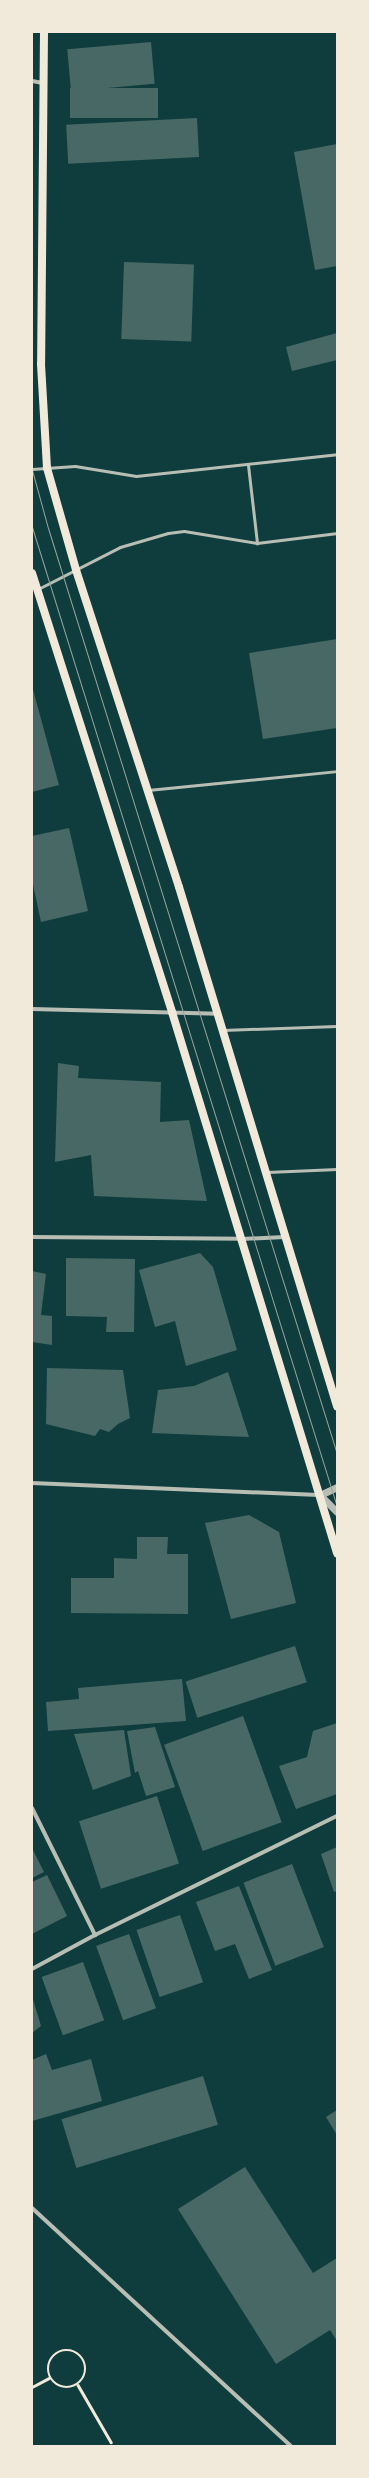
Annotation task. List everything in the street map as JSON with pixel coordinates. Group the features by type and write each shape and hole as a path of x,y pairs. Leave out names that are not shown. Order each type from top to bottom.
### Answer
{"main road":[{"path":"44,32 42,364 47,468 76,570 148,790 223,1030 337,1406"},
{"path":"32,573 172,1012 337,1553"}],"street":[{"path":"32,81 43,83"},
{"path":"32,1009 218,1014"},
{"path":"32,1237 242,1239 285,1237"},
{"path":"32,1483 320,1495 337,1487"},
{"path":"320,1495 337,1512"},
{"path":"32,1808 95,1935"},
{"path":"32,1969 95,1935 337,1816"},
{"path":"32,2208 291,2446"}],"lane":[{"path":"32,469 75,466 136,476 248,465 337,454"},
{"path":"248,465 257,542"},
{"path":"37,590 120,547 168,533 184,531 257,542 337,533"},
{"path":"148,790 337,771"},
{"path":"223,1030 337,1026"},
{"path":"266,1172 337,1169"}],"path":[{"path":"70,2351 81,2356 86,2368 82,2380 78,2385 65,2388 53,2383 50,2378 48,2366 50,2360 59,2352 70,2351"},
{"path":"32,2387 50,2378"},
{"path":"78,2385 111,2442"}],"building":[{"path":"151,42 155,84 71,91 67,49"},
{"path":"70,88 158,88 158,118 70,118"},
{"path":"197,118 199,157 68,164 66,125"},
{"path":"337,144 337,266 315,270 294,152"},
{"path":"124,262 194,264 191,341 121,339"},
{"path":"337,333 337,360 292,371 286,347"},
{"path":"337,639 337,728 263,739 249,653"},
{"path":"32,686 59,785 32,792"},
{"path":"69,828 88,911 41,922 32,880 32,836"},
{"path":"58,1063 79,1066 78,1078 161,1082 160,1122 189,1120 207,1201 94,1196 91,1155 55,1162"},
{"path":"200,1253 213,1267 237,1350 186,1366 175,1321 155,1327 139,1270"},
{"path":"66,1258 135,1259 134,1332 106,1332 107,1317 66,1316"},
{"path":"32,1271 46,1274 41,1315 52,1316 52,1345 32,1342"},
{"path":"47,1368 123,1370 130,1418 118,1424 109,1432 100,1429 95,1436 46,1424"},
{"path":"228,1372 249,1437 152,1433 158,1390 194,1386"},
{"path":"249,1515 279,1532 296,1603 231,1619 205,1523"},
{"path":"137,1537 168,1537 167,1554 188,1554 188,1614 71,1613 71,1578 114,1578 114,1558 137,1559"},
{"path":"295,1646 307,1682 197,1718 186,1682"},
{"path":"182,1679 186,1721 48,1731 46,1702 79,1699 78,1688"},
{"path":"243,1716 282,1822 203,1851 164,1745"},
{"path":"337,1723 337,1794 296,1809 279,1766 307,1757 313,1731"},
{"path":"155,1727 175,1787 146,1796 138,1771 135,1773 127,1731"},
{"path":"124,1730 131,1776 93,1790 74,1734"},
{"path":"157,1796 179,1864 101,1889 79,1821"},
{"path":"337,1847 337,1891 334,1892 321,1854"},
{"path":"32,1848 44,1872 32,1878"},
{"path":"292,1864 324,1947 275,1966 243,1883"},
{"path":"47,1875 67,1916 32,1934 32,1882"},
{"path":"239,1886 272,1970 249,1979 235,1944 215,1951 196,1902"},
{"path":"180,1915 203,1982 160,1997 137,1930"},
{"path":"129,1934 156,2008 123,2020 96,1946"},
{"path":"83,1962 104,2020 63,2035 42,1977"},
{"path":"32,1996 41,2026 32,2033"},
{"path":"46,2054 52,2070 91,2059 102,2101 32,2121 32,2060"},
{"path":"203,2076 218,2125 76,2168 61,2119"},
{"path":"337,2110 337,2135 326,2117"},
{"path":"245,2167 313,2273 337,2258 337,2341 330,2330 276,2364 178,2209"}],"tram line":[{"path":"32,32 32,41"},
{"path":"32,470 48,528 337,1454"},
{"path":"32,527 337,1507"}]}
